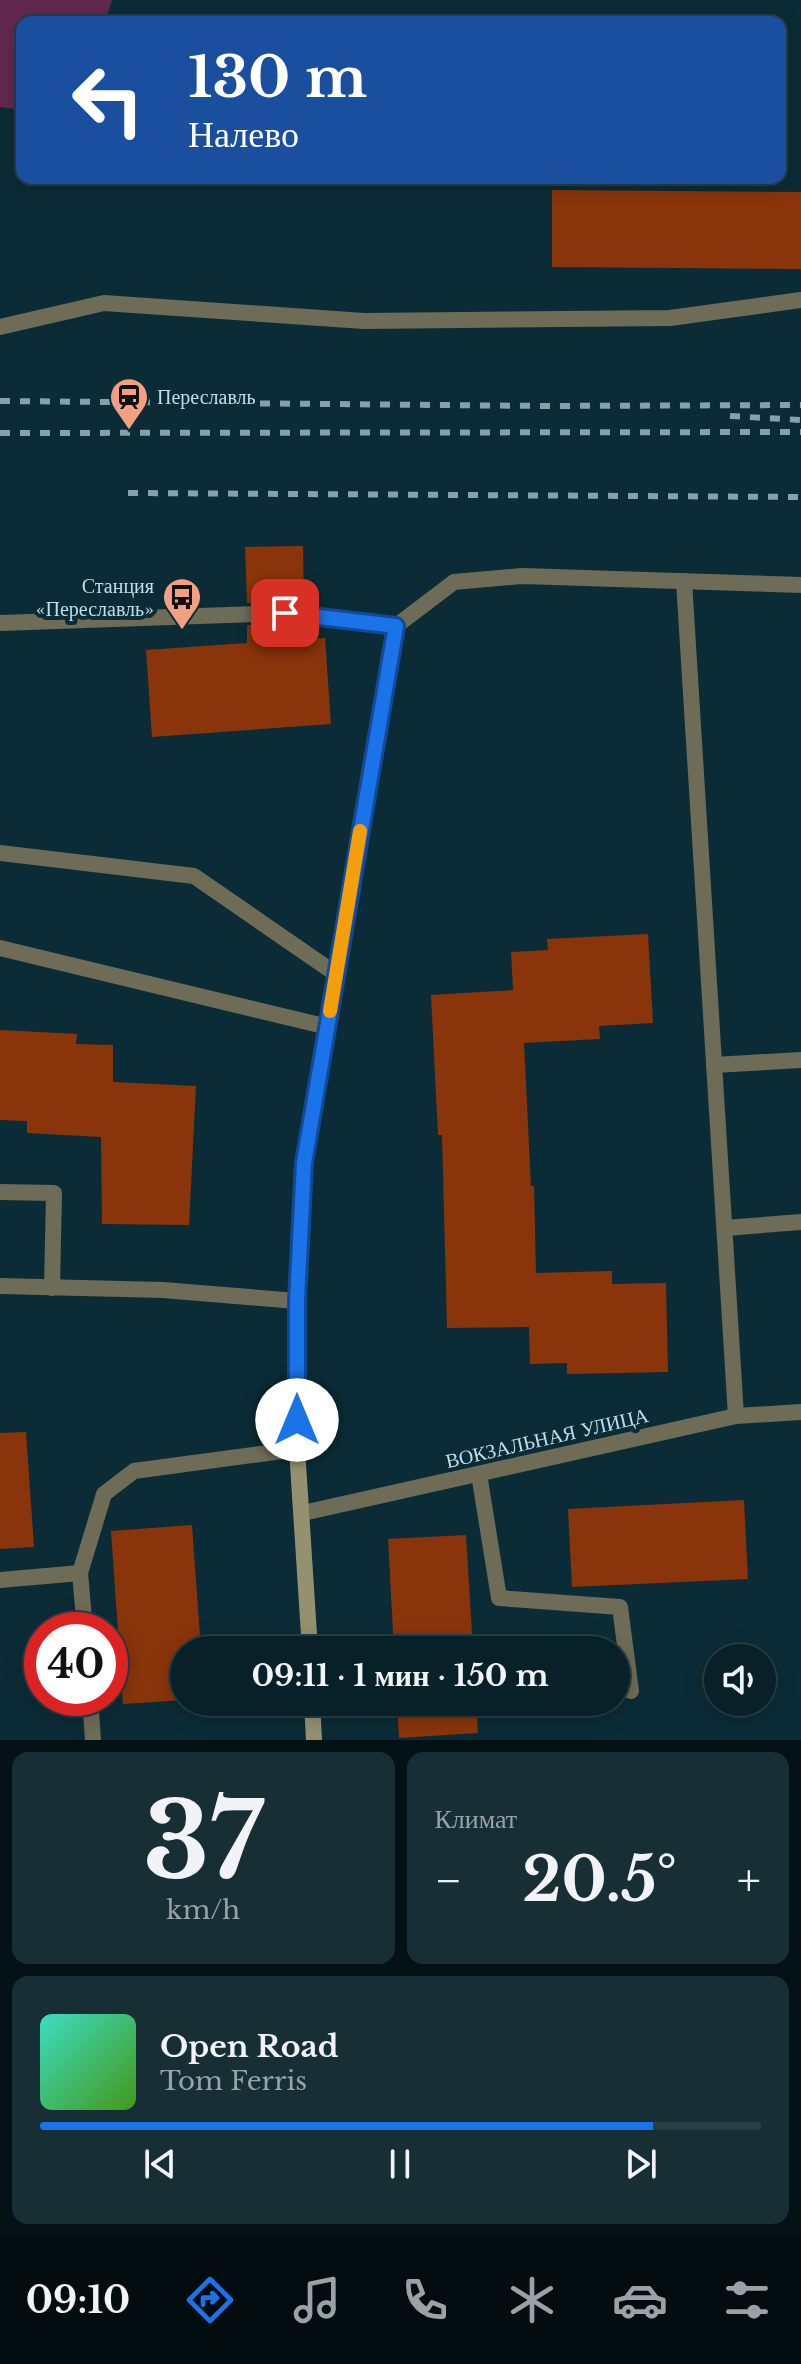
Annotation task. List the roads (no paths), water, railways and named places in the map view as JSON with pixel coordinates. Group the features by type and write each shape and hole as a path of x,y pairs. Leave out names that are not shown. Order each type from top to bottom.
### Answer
{"street":[{"path":"0,327 104,303 380,321 670,318 801,300"},
{"path":"309,1636 297,1449 297,1301 304,1163 396,626 454,582 522,576 801,585"},
{"path":"684,581 736,1416"},
{"path":"0,623 285,613 396,626"},
{"path":"0,853 194,876 336,974"},
{"path":"0,948 328,1027"},
{"path":"714,1065 801,1060"},
{"path":"0,1192 54,1193 52,1288"},
{"path":"725,1228 801,1222"},
{"path":"0,1286 163,1290 297,1301"},
{"name":"ВОКЗАЛЬНАЯ УЛИЦА","path":"303,1513 736,1416 801,1412"},
{"path":"83,1612 80,1573 104,1494 134,1471 297,1449"},
{"path":"479,1474 499,1598 620,1607 631,1691"},
{"path":"0,1580 80,1573"},
{"path":"91,1716 93,1740"},
{"path":"313,1716 314,1740"}],"railway":[{"path":"0,401 801,405"},
{"path":"730,416 801,420"},
{"path":"0,433 801,432"},
{"path":"128,493 801,497"}],"place":[{"name":"Переславль","path":"129,431"},
{"name":"Станция «Переславль»","path":"182,631"}]}
